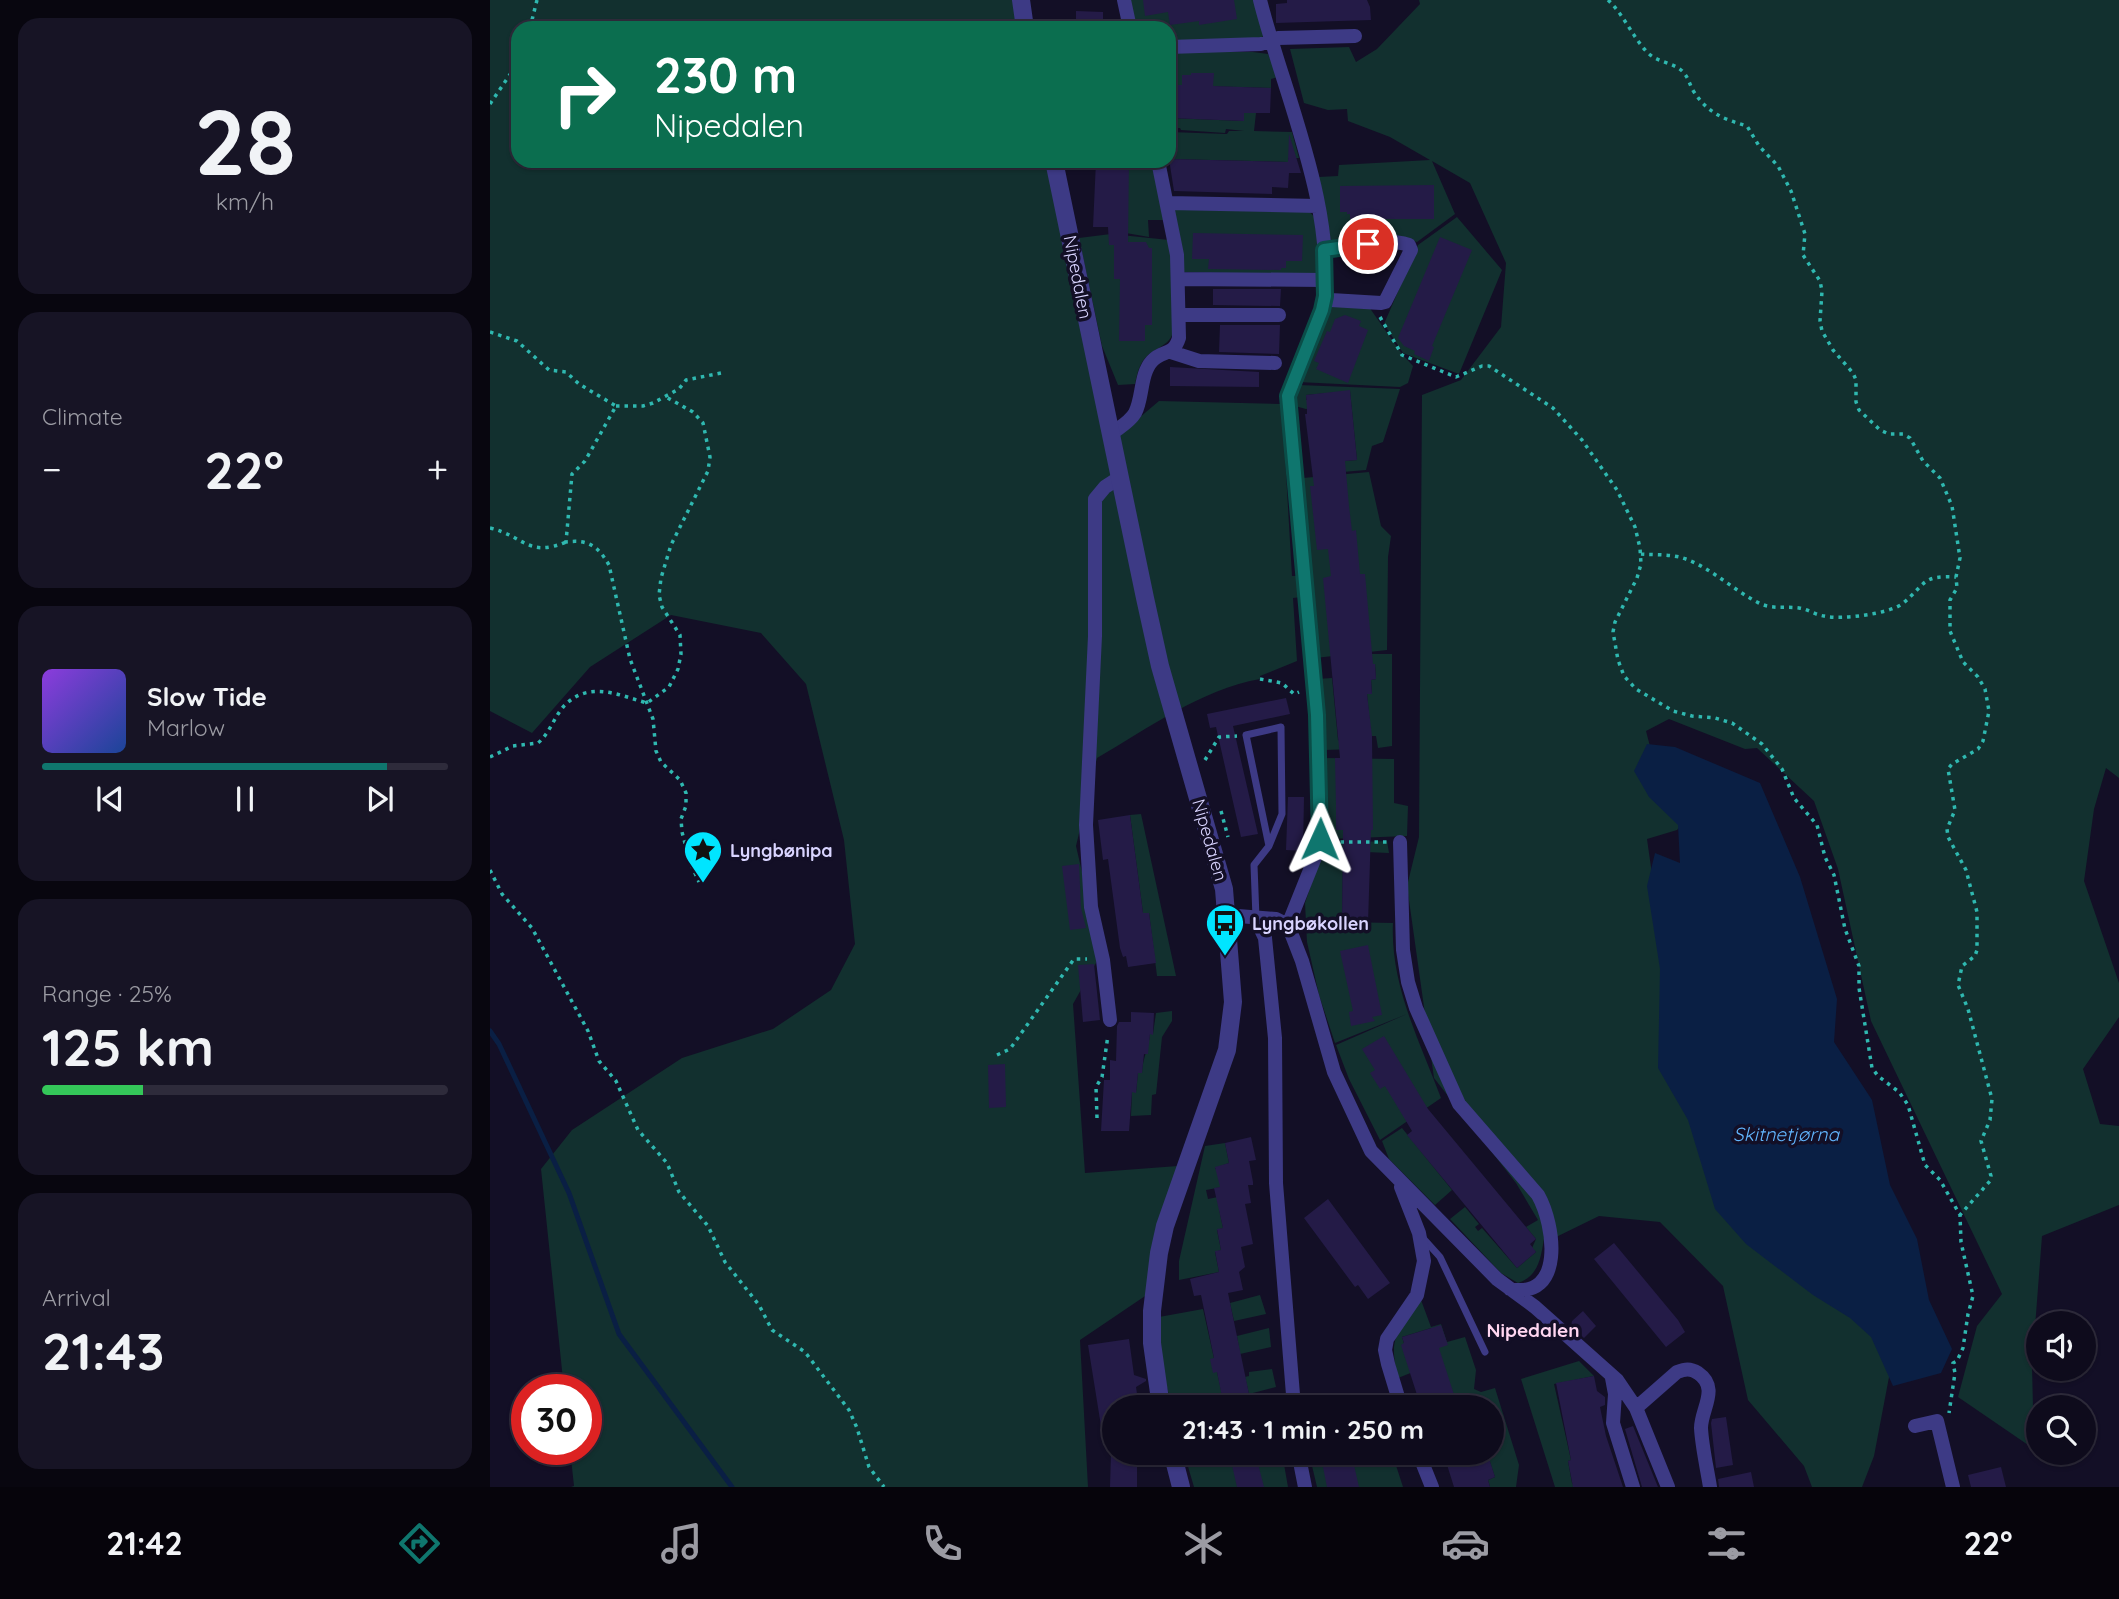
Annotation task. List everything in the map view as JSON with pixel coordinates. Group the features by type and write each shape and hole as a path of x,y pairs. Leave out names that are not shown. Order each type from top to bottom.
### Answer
{"street":[{"path":"1021,0 1025,21"},
{"path":"1124,0 1128,21"},
{"path":"1260,0 1312,176 1324,250 1325,280 1322,310 1288,396 1317,715 1319,842 1288,925 1302,961 1334,1072 1371,1151 1480,1263 1610,1373 1636,1408 1668,1487"},
{"path":"1176,47 1261,44 1278,38 1355,36"},
{"name":"Nipedalen","path":"1055,168 1160,666 1218,865 1226,915 1233,1002 1232,1027 1219,1074 1165,1226 1154,1280 1152,1343 1159,1395"},
{"path":"1110,435 1134,414 1148,368 1153,361 1177,347 1179,338 1179,279 1168,203 1160,168"},
{"path":"1168,203 1318,206"},
{"path":"1324,250 1386,243 1409,245 1411,250 1385,302 1331,300 1325,296"},
{"path":"1179,279 1325,280"},
{"path":"1179,316 1279,315"},
{"path":"1171,352 1199,360 1275,363"},
{"path":"1110,1020 1103,960 1091,906 1086,825 1095,636 1095,499 1099,492 1119,478"},
{"path":"1400,842 1400,905 1404,950 1408,982 1416,1008 1459,1104 1538,1195 1551,1225 1552,1254 1543,1279 1532,1290 1509,1289"},
{"path":"1226,915 1276,919 1288,925"},
{"name":"Nipedalen","path":"1256,919 1265,938 1275,1038 1276,1183 1293,1395"},
{"path":"1398,1395 1385,1350 1391,1330 1417,1294 1424,1261 1419,1233 1399,1181"},
{"path":"1636,1408 1677,1372 1694,1370 1702,1376 1709,1396 1701,1430 1710,1487"},
{"path":"1610,1373 1615,1394 1613,1423 1633,1487"},
{"path":"1915,1426 1937,1422 1953,1487"},
{"path":"1175,1465 1181,1487"},
{"path":"1301,1465 1305,1487"},
{"path":"1423,1465 1432,1487"}],"lane":[{"name":"Nipedalen","path":"1246,735 1281,727 1282,814 1269,846 1254,864 1256,919"},
{"path":"1246,735 1269,846"},
{"path":"1419,1233 1440,1257 1485,1352"}],"path":[{"path":"532,21 537,0"},
{"path":"1608,0 1646,52 1682,70 1708,110 1718,117 1747,126 1759,146 1786,179 1805,234 1803,255 1820,281 1822,331 1832,350 1853,373 1859,410 1880,430 1910,438 1923,461 1940,478 1952,506 1960,558 1957,588 1950,600 1950,631 1963,662 1978,677 1985,689 1989,711 1986,732 1978,749 1948,769 1955,810 1947,829 1948,837 1966,870 1977,912 1977,950 1975,956 1962,966 1958,985 1968,1009 1992,1099 1992,1111 1981,1142 1990,1181 1959,1215"},
{"path":"490,104 511,72"},
{"path":"1373,303 1402,355 1456,377 1482,366 1489,366 1553,408 1582,440 1617,489 1635,527 1641,554 1637,578 1615,622 1613,632 1624,676 1636,689 1673,711 1732,723 1762,744 1782,769 1794,798 1817,825 1825,857 1834,875 1845,929 1859,966 1872,1068 1899,1092 1908,1105 1925,1165 1940,1180 1959,1215 1961,1242 1973,1296 1963,1348 1958,1361 1953,1363 1955,1373 1947,1423 1940,1434"},
{"path":"490,332 517,341 549,370 566,372 579,384 616,406 643,406 666,397 686,380 721,373"},
{"path":"648,703 669,687 678,669 681,654 680,635 662,607 659,595 671,545 708,471 710,457 703,423 693,412 666,397"},
{"path":"566,542 572,474 586,461 616,406"},
{"path":"490,528 509,533 533,548 543,549 580,540 592,544 601,552 608,565 630,659 653,719 656,751 661,762 680,780 686,793 686,806 681,819 682,832 699,882"},
{"path":"1641,554 1681,558 1698,565 1758,603 1774,609 1796,607 1823,616 1854,618 1900,606 1921,584 1935,576 1956,577"},
{"path":"1260,680 1282,683 1294,694 1304,691"},
{"path":"490,757 513,746 538,743 564,706 595,689 648,703"},
{"path":"1205,760 1219,737 1246,735"},
{"path":"1220,808 1229,842"},
{"path":"1319,842 1400,842"},
{"path":"490,870 502,894 532,928 588,1031 599,1061 616,1081 638,1130 667,1163 679,1192 708,1226 724,1262 759,1306 772,1330 805,1352 849,1410 870,1468 884,1487"},
{"path":"997,1055 1010,1049 1074,959 1103,960"},
{"path":"1097,1118 1096,1087 1102,1077 1110,1020"}],"green space":[{"path":"490,0 1028,0 1027,21 511,21 511,168 1048,168 1113,440 1159,401 1282,404 1292,576 1299,576 1301,597 1293,598 1297,661 1260,676 1260,679 1238,684 1196,701 1097,758 1076,846 1101,954 1073,1004 1085,1173 1191,1165 1154,1290 1080,1340 1088,1487 571,1487 574,1486 572,1465 602,1465 602,1374 562,1374 541,1169 572,1130 682,1058 773,1029 831,990 855,944 844,840 806,684 761,633 671,615 590,667 532,733 490,711"},
{"path":"1130,0 1258,0 1264,29 1262,40 1176,44 1176,21 1134,21"},
{"path":"1419,0 2119,0 2119,778 2106,768 2094,809 2084,881 2119,983 2119,1017 2083,1069 2100,1124 2119,1126 2119,1205 2042,1236 2036,1311 2026,1311 2026,1381 2032,1381 2033,1395 2026,1395 2026,1444 1958,1397 1977,1326 2002,1294 1871,1021 1838,869 1814,801 1757,748 1745,749 1669,719 1646,731 1659,781 1688,815 1677,830 1647,839 1665,966 1897,1335 1874,1456 1862,1487 1812,1487 1804,1466 1748,1400 1723,1286 1660,1222 1599,1216 1550,1240 1545,1233 1536,1269 1518,1283 1501,1273 1450,1219 1465,1207 1479,1224 1475,1227 1478,1231 1482,1228 1517,1268 1536,1252 1532,1248 1536,1239 1526,1227 1538,1220 1516,1183 1434,1078 1407,886 1419,837 1422,395 1461,380 1501,327 1506,263 1470,183 1432,161 1455,214 1417,242 1408,240 1329,245 1319,177 1338,176 1339,165 1430,160 1390,137 1348,121 1347,109 1328,110 1304,103 1290,49 1349,47 1356,62 1377,49 1420,4"},
{"path":"1176,52 1268,54 1278,77 1271,79 1271,88 1176,85"},
{"path":"1244,113 1256,113 1254,131 1292,132 1299,158 1288,158 1288,162 1176,159 1176,132 1227,134 1229,131 1244,131 1226,129 1225,133 1181,130 1176,128 1176,118 1243,121"},
{"path":"1128,168 1155,168 1166,220 1148,220 1149,237 1120,232"},
{"path":"1178,208 1308,210 1317,220 1319,270 1316,275 1180,272 1173,212"},
{"path":"1457,217 1502,270 1459,374 1403,353 1384,324 1418,245"},
{"path":"1111,234 1169,240 1173,264 1172,335 1144,360 1135,384 1118,385 1102,346 1079,238"},
{"path":"1369,307 1413,366 1408,383 1400,387 1298,382 1327,309"},
{"path":"1299,385 1400,389 1383,442 1372,446 1366,470 1319,474 1345,461 1357,460 1350,391 1306,395 1306,400 1312,400 1315,408 1306,409 1295,406"},
{"path":"1369,472 1381,526 1391,536 1388,557 1387,650 1315,658 1301,497 1303,478"},
{"path":"1368,654 1392,654 1392,746 1378,748 1376,736 1371,736 1367,694 1372,693 1371,680 1376,679 1375,664 1369,665"},
{"path":"1332,678 1338,740 1355,749 1324,750 1317,679"},
{"path":"1324,758 1394,759 1394,803 1408,806 1407,836 1330,839"},
{"path":"1141,814 1176,976 1157,976 1149,913 1143,913 1130,815"},
{"path":"1387,841 1389,853 1343,851 1342,922 1393,923 1393,946 1401,991 1441,1098 1380,1140 1349,1079 1336,1045 1407,1014 1335,1043 1319,995 1307,942 1305,903 1323,850 1331,843"},
{"path":"1172,1011 1172,1021 1162,1037 1151,1115 1131,1116 1132,1092 1136,1092 1138,1073 1142,1073 1156,1013"},
{"path":"1402,1128 1452,1190 1435,1205 1389,1159 1382,1141"},
{"path":"1225,1143 1229,1163 1215,1168 1227,1186 1206,1190 1208,1199 1223,1196 1225,1207 1219,1209 1223,1228 1217,1230 1221,1250 1215,1252 1219,1272 1179,1280 1179,1261 1205,1146"},
{"path":"1260,1295 1266,1314 1234,1321 1230,1303"},
{"path":"1421,1300 1431,1327 1441,1324 1447,1342 1465,1337 1476,1370 1474,1389 1481,1392 1495,1388 1497,1395 1454,1395 1431,1328 1402,1337 1413,1372 1398,1378 1395,1344 1406,1320"},
{"path":"1203,1309 1222,1395 1169,1395 1163,1372 1159,1317"},
{"path":"1269,1328 1271,1347 1240,1354 1237,1336"},
{"path":"1579,1361 1594,1376 1554,1384 1571,1460 1568,1461 1572,1483 1575,1487 1555,1487 1521,1379"},
{"path":"1272,1369 1276,1387 1249,1394 1245,1377 1249,1376 1249,1372"},
{"path":"1504,1417 1519,1465 1516,1487 1490,1487 1488,1480 1495,1477 1491,1465 1504,1465"},
{"path":"1188,1465 1284,1465 1288,1487 1194,1487"},
{"path":"1312,1465 1396,1465 1403,1487 1317,1487"}],"water":[{"name":"Skitnetjørna","path":"1647,744 1675,747 1760,783 1800,877 1837,999 1834,1042 1872,1100 1890,1185 1917,1239 1929,1300 1952,1349 1941,1373 1893,1386 1871,1337 1850,1318 1813,1295 1746,1244 1715,1209 1688,1120 1658,1068 1660,969 1647,886 1655,853 1680,863 1678,825 1649,797 1634,771"}],"building":[{"path":"1143,0 1234,0 1237,19 1199,25 1199,21 1176,24 1176,21 1169,21 1168,12 1145,16"},
{"path":"1287,0 1367,0 1371,20 1276,23 1276,4 1287,3"},
{"path":"1076,11 1103,12 1103,21 1076,21"},
{"path":"1214,73 1213,86 1271,88 1270,113 1244,113 1244,121 1176,118 1176,85 1182,85 1182,75"},
{"path":"1289,134 1301,173 1289,173 1288,188 1272,187 1272,194 1174,191 1170,168 1176,168 1176,159 1288,162"},
{"path":"1096,168 1129,168 1128,242 1146,242 1149,248 1152,248 1152,325 1145,325 1145,341 1119,341 1120,279 1114,279 1114,245 1109,245 1108,227 1093,227"},
{"path":"1434,185 1434,219 1350,219 1350,214 1340,212 1340,186"},
{"path":"1193,233 1303,235 1302,261 1286,261 1286,268 1281,270 1208,269 1209,259 1192,259"},
{"path":"1440,237 1472,250 1432,346 1434,347 1429,361 1414,354 1415,351 1404,346 1398,338"},
{"path":"1213,289 1281,289 1280,306 1213,305"},
{"path":"1345,315 1361,321 1359,326 1368,330 1348,383 1316,369 1319,363 1314,361 1335,319"},
{"path":"1220,325 1280,325 1279,354 1219,352"},
{"path":"1170,367 1259,372 1259,387 1170,386"},
{"path":"1350,390 1357,460 1345,461 1349,506 1352,531 1356,530 1360,574 1365,574 1376,679 1371,680 1372,694 1367,694 1372,736 1373,830 1368,923 1342,922 1343,830 1336,830 1335,758 1340,758 1323,578 1331,576 1328,549 1317,550 1310,486 1314,486 1305,414 1306,395"},
{"path":"1286,698 1290,714 1233,726 1258,834 1241,837 1216,727 1210,728 1207,714"},
{"path":"1288,797 1304,797 1303,851 1286,850"},
{"path":"1130,815 1143,913 1149,913 1156,963 1128,967 1126,956 1123,957 1120,948 1108,859 1103,860 1098,820"},
{"path":"1079,864 1081,908 1086,928 1070,930 1062,866"},
{"path":"1368,945 1382,1015 1372,1017 1375,1021 1351,1026 1349,1012 1353,1011 1340,951"},
{"path":"1094,964 1100,1020 1083,1022 1078,965"},
{"path":"1131,1012 1154,1013 1153,1035 1150,1034 1148,1054 1144,1054 1142,1073 1138,1073 1136,1093 1132,1092 1129,1131 1101,1131 1104,1080 1110,1080 1110,1060 1116,1061 1117,1026 1119,1022 1131,1022"},
{"path":"1384,1036 1428,1109 1536,1239 1530,1244 1536,1252 1517,1268 1407,1135 1412,1131 1385,1086 1380,1089 1370,1073 1375,1070 1362,1049"},
{"path":"1005,1064 1006,1107 989,1108 988,1065"},
{"path":"1251,1137 1256,1160 1249,1161 1253,1185 1248,1185 1251,1203 1245,1204 1253,1244 1241,1247 1245,1267 1239,1272 1243,1290 1228,1293 1249,1394 1247,1395 1222,1395 1217,1372 1213,1373 1210,1359 1214,1358 1201,1295 1194,1296 1190,1279 1219,1272 1215,1251 1221,1250 1217,1229 1223,1228 1214,1188 1220,1187 1215,1167 1229,1163 1225,1143"},
{"path":"1328,1199 1390,1283 1368,1299 1358,1285 1355,1287 1304,1218"},
{"path":"1614,1243 1685,1332 1666,1347 1594,1259"},
{"path":"1583,1311 1596,1326 1584,1338 1571,1326 1572,1321"},
{"path":"1441,1325 1448,1345 1439,1348 1454,1395 1417,1395 1401,1345 1404,1343 1402,1337"},
{"path":"1129,1339 1134,1375 1146,1379 1136,1387 1137,1395 1102,1395 1102,1426 1101,1426 1088,1345"},
{"path":"1594,1376 1597,1391 1605,1397 1605,1405 1600,1407 1606,1436 1623,1487 1573,1487 1568,1461 1571,1460 1556,1383"},
{"path":"1726,1417 1733,1465 1716,1468 1711,1423 1712,1419"},
{"path":"1633,1426 1658,1487 1642,1487 1625,1429"},
{"path":"1111,1465 1137,1465 1137,1487 1110,1487"},
{"path":"1232,1465 1258,1465 1264,1487 1237,1487"},
{"path":"1323,1465 1354,1465 1359,1487 1327,1487"},
{"path":"1447,1465 1491,1465 1495,1477 1488,1480 1490,1487 1454,1487"},
{"path":"2001,1467 2006,1487 1971,1487 1968,1475"},
{"path":"1751,1472 1754,1487 1719,1487 1718,1479"}],"waterway":[{"path":"490,1031 499,1044 569,1193 619,1334 732,1487"}],"place":[{"name":"Lyngbønipa","path":"703,884"},
{"name":"Lyngbøkollen","path":"1225,957"}],"district":[{"name":"Nipedalen","path":"1533,1330"}],"route":[{"path":"1320,839 1317,715 1288,396 1322,310 1325,296 1324,250 1368,244"}]}
